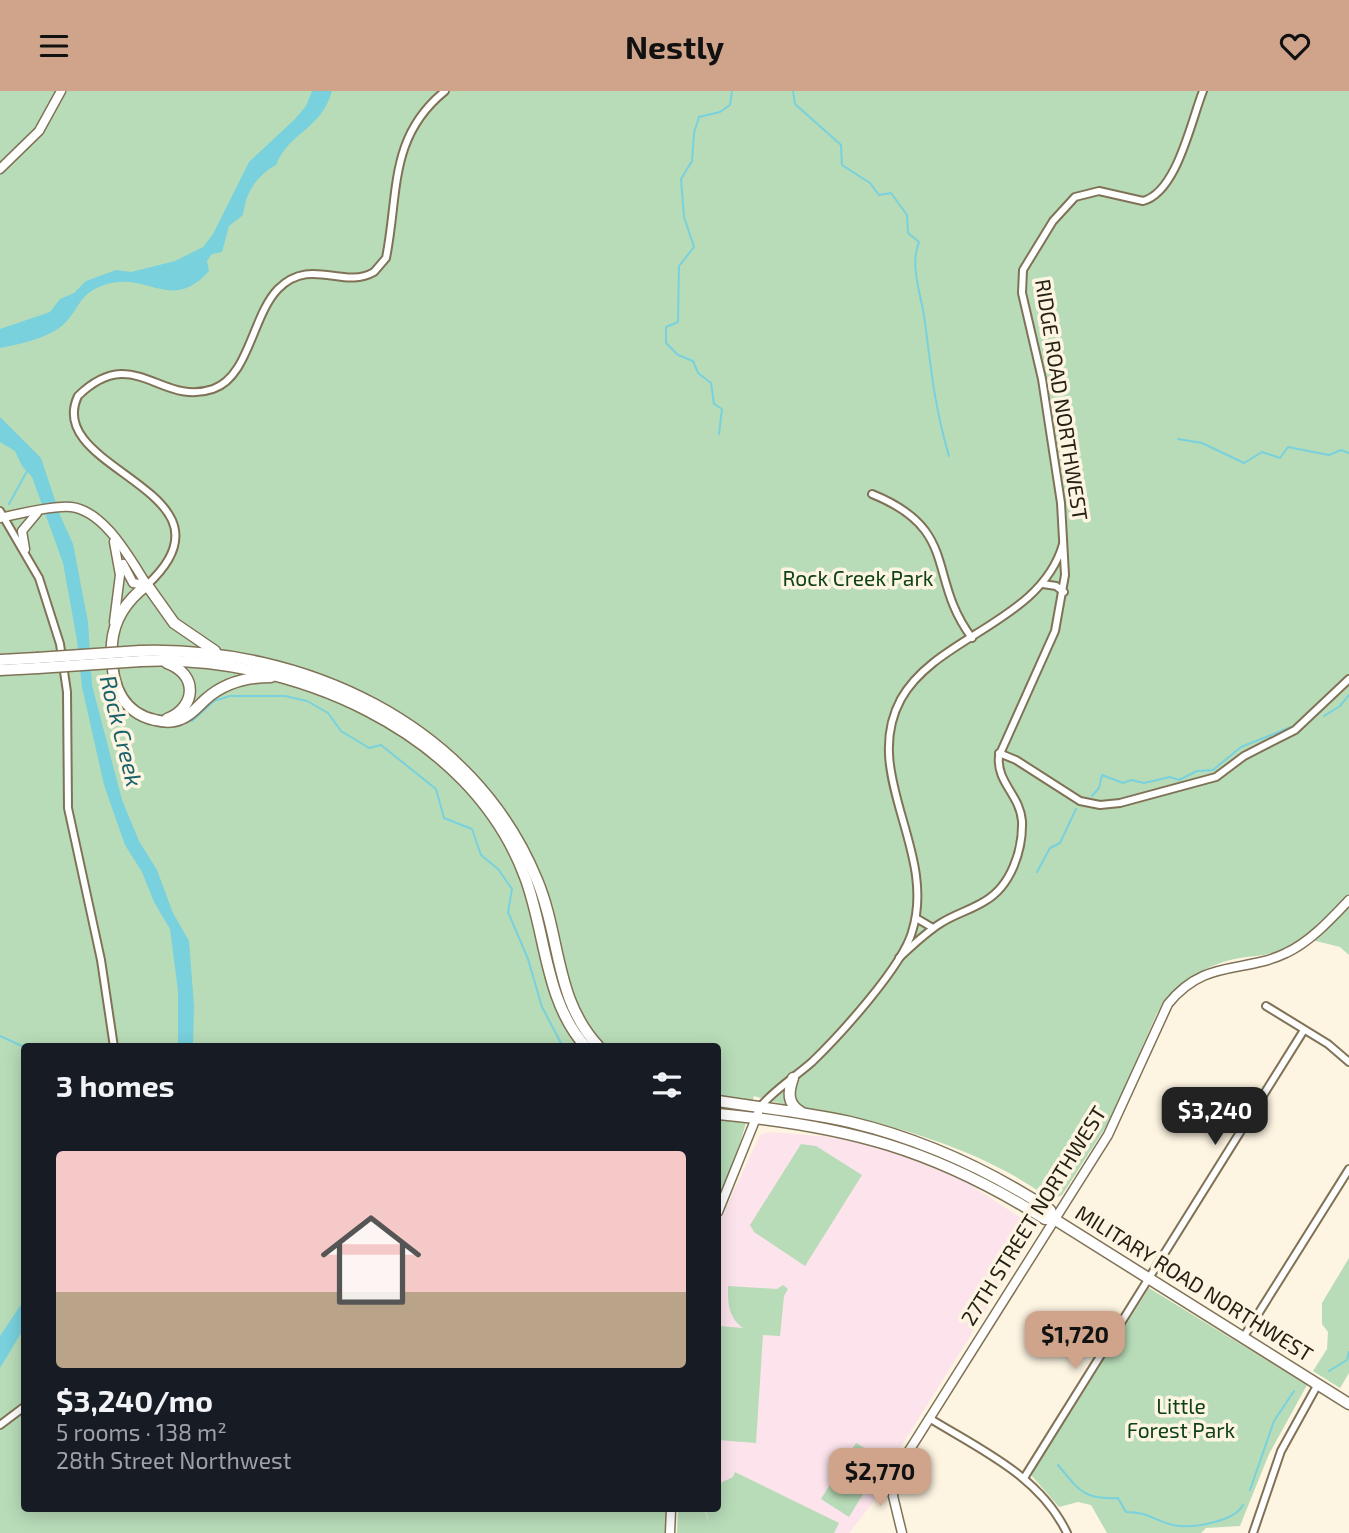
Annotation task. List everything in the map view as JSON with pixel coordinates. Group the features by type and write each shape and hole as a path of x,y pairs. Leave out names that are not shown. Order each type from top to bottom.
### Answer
{"main road":[{"path":"286,677 239,681 216,692 187,717 175,722 160,721 132,710 117,691 112,646 114,625 129,602 146,585 177,626 215,651 295,670 352,691 428,740 471,777 506,821 525,853 543,897 565,992 579,1020 596,1043"},
{"path":"0,670 37,663 140,656 230,655"},
{"path":"140,656 158,660 222,663 286,677 324,690 379,718 433,755 476,796 505,837 523,871 535,905 558,1000 584,1043"},
{"path":"0,660 37,663"},
{"path":"158,660 182,670 191,690 189,701 182,711 160,721"},
{"path":"793,1078 789,1095 792,1104 802,1113"},
{"name":"MILITARY ROAD NORTHWEST","path":"721,1101 802,1113 867,1127 961,1161 1033,1199 1050,1210 1054,1219"},
{"name":"MILITARY ROAD NORTHWEST","path":"721,1114 832,1128 887,1142 969,1176 1045,1219 1054,1219 1349,1404"}],"street":[{"path":"0,169 39,131 61,91"},
{"path":"111,536 130,580 138,586 146,585 161,571 171,555 173,524 161,503 106,460 85,438 75,415 78,396 99,381 121,374 137,375 187,394 215,389 233,375 265,307 289,281 311,272 346,277 367,275 374,271 386,258 404,144 422,113 446,91"},
{"name":"RIDGE ROAD NORTHWEST","path":"999,753 1055,631 1064,592 1065,539 1042,379 1021,293 1023,270 1053,221 1075,197 1099,191 1143,201 1162,191 1172,175 1203,91"},
{"path":"872,494 905,510 926,530 940,556 951,603 972,638"},
{"path":"2,515 37,513 63,507 86,512 111,536 146,585"},
{"path":"25,549 22,531 37,513"},
{"path":"2,515 25,549 45,593 60,644 68,692 68,808 101,960 113,1043"},
{"path":"899,958 909,940 916,918 917,893 913,853 888,760 891,727 900,701 915,681 1043,584 1057,563 1065,539"},
{"path":"114,625 120,582 116,548"},
{"path":"1043,584 1056,586 1064,592"},
{"path":"721,1205 760,1107 837,1035 899,958 933,928 993,896 1013,867 1021,831 1021,815 1016,799 1000,774 999,753 1016,760 1080,801 1100,805 1120,803 1216,777 1244,756 1298,727 1349,679"},
{"name":"27TH STREET NORTHWEST","path":"902,1533 893,1498 893,1480 1114,1123 1161,1017 1173,999 1205,975 1233,965 1277,957 1293,950 1349,900"},
{"path":"916,918 933,928"},
{"path":"1266,1006 1349,1062"},
{"path":"1024,1478 1304,1030"},
{"path":"1244,1338 1349,1169"},
{"path":"1253,1533 1281,1451 1318,1384"},
{"path":"0,1425 21,1409"},
{"path":"929,1418 1024,1478 1046,1498 1067,1533"},
{"path":"670,1533 671,1512"}],"shaded area":[{"path":"769,1132 832,1137 868,1144 910,1158 966,1182 1035,1227 1033,1236 890,1464 882,1491 849,1533 703,1533 682,1512 721,1512 721,1219 760,1135"}],"green space":[{"name":"Rock Creek Park","path":"0,91 1349,91 1349,894 1316,926 1288,946 1269,954 1215,965 1193,977 1173,993 1157,1013 1111,1119 1062,1195 1051,1200 1030,1185 984,1160 935,1140 859,1119 754,1096 721,1192 721,1043 21,1043 21,1512 669,1512 666,1533 0,1533"},
{"path":"1349,903 1349,955 1340,947 1312,940"},
{"path":"801,1144 816,1146 862,1175 805,1266 754,1232 750,1225"},
{"path":"1349,1258 1349,1373 1340,1388 1313,1371 1327,1349 1328,1332 1322,1324 1322,1303"},
{"path":"783,1285 788,1289 784,1296 780,1336 763,1335 756,1443 721,1440 721,1326 743,1328 732,1314 728,1286 777,1289"},
{"name":"Little Forest Park","path":"1149,1288 1307,1385 1269,1454 1240,1526 1206,1528 1201,1533 1107,1533 1091,1505 1078,1502 1059,1507 1031,1475"},
{"path":"856,1443 884,1460 849,1517 821,1499"},
{"path":"735,1472 839,1523 834,1533 677,1533 678,1512 705,1512 710,1525 706,1512 721,1512 721,1483 733,1477"}],"water":[{"path":"312,91 332,91 327,104 313,123 289,145 276,165 253,185 243,215 229,226 222,252 212,254 207,261 209,271 195,283 183,289 170,290 133,283 104,285 89,292 60,328 17,345 0,348 0,329 50,312 60,299 74,293 86,281 116,270 131,272 175,261 203,247 213,234 249,162 294,120 306,106"},
{"path":"0,417 41,458 73,544 88,622 92,685 122,800 139,841 157,870 173,913 189,941 194,1006 193,1043 178,1043 178,991 170,929 154,902 142,872 125,845 104,785 82,687 77,640 63,563 32,477 22,466 15,451 0,442"},
{"path":"21,1304 21,1333 0,1368 0,1336"}],"waterway":[{"path":"719,434 722,409 714,404 711,383 698,373 693,361 678,355 666,343 666,327 678,322 679,266 694,247 684,217 681,179 692,161 694,133 699,117 720,112 730,105 732,91"},
{"path":"793,91 795,104 841,145 842,165 870,183 879,195 891,193 907,215 908,233 919,242 915,261 917,282 937,406 949,456"},
{"path":"1178,439 1202,443 1244,463 1262,452 1280,458 1288,447 1329,455 1341,450 1349,453"},
{"path":"9,504 27,471"},
{"path":"1324,716 1340,706 1349,695"},
{"path":"192,721 214,701 230,696 285,696 307,701 328,713 341,731 369,748 381,745 436,789 444,818 472,829 481,855 498,869 512,889 508,912 528,959 542,1007 561,1043"},
{"path":"1092,796 1099,788 1102,775 1123,783 1131,780 1144,783 1170,777 1179,780 1197,771 1213,770 1241,747 1291,727"},
{"path":"1037,872 1050,848 1060,843 1076,809"},
{"path":"0,1036 21,1046"},
{"path":"1329,1371 1347,1360 1349,1352"},
{"path":"1250,1490 1274,1421 1294,1391"},
{"path":"1058,1465 1083,1492 1097,1497 1118,1498 1126,1512 1145,1515 1173,1525 1190,1526 1222,1520 1243,1505"}],"water label":[{"name":"Rock Creek","path":"121,731"}]}
